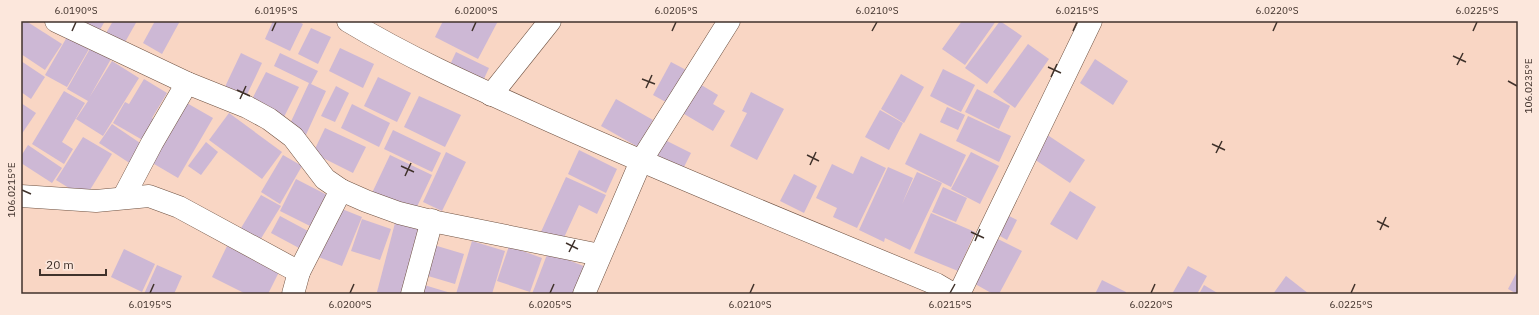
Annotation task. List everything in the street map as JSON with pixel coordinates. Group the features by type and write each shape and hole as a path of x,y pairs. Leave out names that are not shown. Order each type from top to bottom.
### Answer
{"street":[{"path":"56,21 187,83 248,107 269,119 293,137 319,169 325,179 341,190 380,207 432,220 600,255"},
{"path":"348,21 369,34 491,94 940,291"},
{"path":"491,94 550,21"},
{"path":"584,294 641,161 729,21"},
{"path":"959,294 1092,21"},
{"path":"124,198 152,143 187,83"},
{"path":"293,294 299,272 341,190"},
{"path":"21,196 96,201 149,196 167,201 299,272"},
{"path":"412,294 432,220"}],"building":[{"path":"22,21 26,21 62,44 45,70 21,54"},
{"path":"77,21 105,21 98,33"},
{"path":"113,21 137,21 120,51 102,40"},
{"path":"155,21 180,21 162,54 143,43"},
{"path":"273,21 297,21 303,24 290,51 265,39"},
{"path":"443,21 498,21 478,59 435,37"},
{"path":"962,21 996,21 965,65 942,49"},
{"path":"1000,21 1022,36 987,84 965,68"},
{"path":"311,28 331,37 318,64 298,54"},
{"path":"67,37 89,49 67,87 45,75"},
{"path":"1028,44 1049,59 1015,108 993,92"},
{"path":"91,47 111,59 89,98 112,61 139,78 103,136 76,119 88,101 67,89"},
{"path":"340,48 374,64 363,88 329,71"},
{"path":"456,52 489,68 481,85 448,69"},
{"path":"241,53 262,63 244,101 223,91"},
{"path":"280,53 318,71 311,84 326,91 305,137 288,128 309,83 274,66"},
{"path":"1095,59 1128,81 1113,105 1080,83"},
{"path":"21,61 45,77 31,99 21,92"},
{"path":"671,62 690,72 673,106 653,95"},
{"path":"943,69 975,85 961,112 930,96"},
{"path":"266,72 299,87 282,121 249,105"},
{"path":"901,74 924,87 904,123 881,109"},
{"path":"378,77 411,93 397,122 364,106"},
{"path":"144,79 167,93 152,118 158,122 146,142 113,123 125,102 129,104"},
{"path":"698,83 718,95 713,104 725,111 713,131 679,111"},
{"path":"336,86 349,93 335,122 321,116"},
{"path":"977,89 1010,106 999,129 965,112"},
{"path":"64,91 85,103 62,142 73,149 64,164 32,144"},
{"path":"751,92 784,109 757,160 730,146 747,113 742,111"},
{"path":"419,96 461,115 445,147 404,127"},
{"path":"616,99 653,120 638,147 601,126"},
{"path":"185,102 213,118 178,178 149,161"},
{"path":"21,103 36,113 21,135"},
{"path":"352,104 390,123 379,147 341,128"},
{"path":"947,107 965,115 958,130 940,122"},
{"path":"880,110 903,123 889,150 865,137"},
{"path":"229,113 282,152 262,179 209,140"},
{"path":"968,116 1011,136 999,162 956,141"},
{"path":"112,124 143,145 131,164 99,143"},
{"path":"325,128 366,147 353,173 313,153"},
{"path":"393,130 441,153 432,172 384,149"},
{"path":"920,133 966,155 951,187 905,164"},
{"path":"1046,134 1085,160 1070,183 1031,157"},
{"path":"83,137 112,154 85,198 56,180"},
{"path":"665,140 691,153 681,173 655,160"},
{"path":"206,142 218,152 201,175 188,166"},
{"path":"28,145 62,168 52,183 21,163 21,156"},
{"path":"579,150 617,169 606,193 568,174"},
{"path":"446,152 466,162 442,211 423,202"},
{"path":"971,152 999,166 980,204 951,189"},
{"path":"283,155 302,166 280,204 261,192"},
{"path":"390,155 432,175 414,213 372,193"},
{"path":"861,156 886,168 857,228 833,217 837,208 816,198 832,164 853,174"},
{"path":"888,167 913,178 902,204 917,172 942,183 910,250 885,238 884,242 859,230"},
{"path":"794,174 817,186 804,213 780,201"},
{"path":"566,177 606,195 597,214 579,205 561,244 540,234"},
{"path":"296,179 329,196 312,227 280,211"},
{"path":"943,187 967,198 956,222 932,212"},
{"path":"1070,191 1096,207 1077,240 1050,224"},
{"path":"261,195 281,206 257,245 238,233"},
{"path":"337,207 362,217 342,266 316,256"},
{"path":"931,213 975,232 958,271 914,253"},
{"path":"1003,213 1017,220 1007,240 993,232"},
{"path":"280,216 308,231 299,248 271,233"},
{"path":"362,219 391,229 380,260 351,251"},
{"path":"395,223 426,231 409,294 385,294 377,292"},
{"path":"992,236 1022,251 999,294 993,294 968,280"},
{"path":"472,241 505,251 492,294 456,294"},
{"path":"427,243 464,254 455,284 418,273"},
{"path":"227,246 279,272 268,294 246,294 212,277"},
{"path":"509,246 542,258 530,292 497,281"},
{"path":"124,249 155,264 142,292 111,277"},
{"path":"548,252 586,267 575,294 532,294"},
{"path":"157,265 182,276 174,294 144,294"},
{"path":"1188,266 1207,276 1197,294 1172,294"},
{"path":"1518,270 1518,294 1517,294 1508,289"},
{"path":"1286,276 1309,294 1273,294"},
{"path":"1102,280 1126,292 1126,294 1095,294"},
{"path":"421,284 454,294 418,294"},
{"path":"1204,285 1219,294 1199,294"}]}
